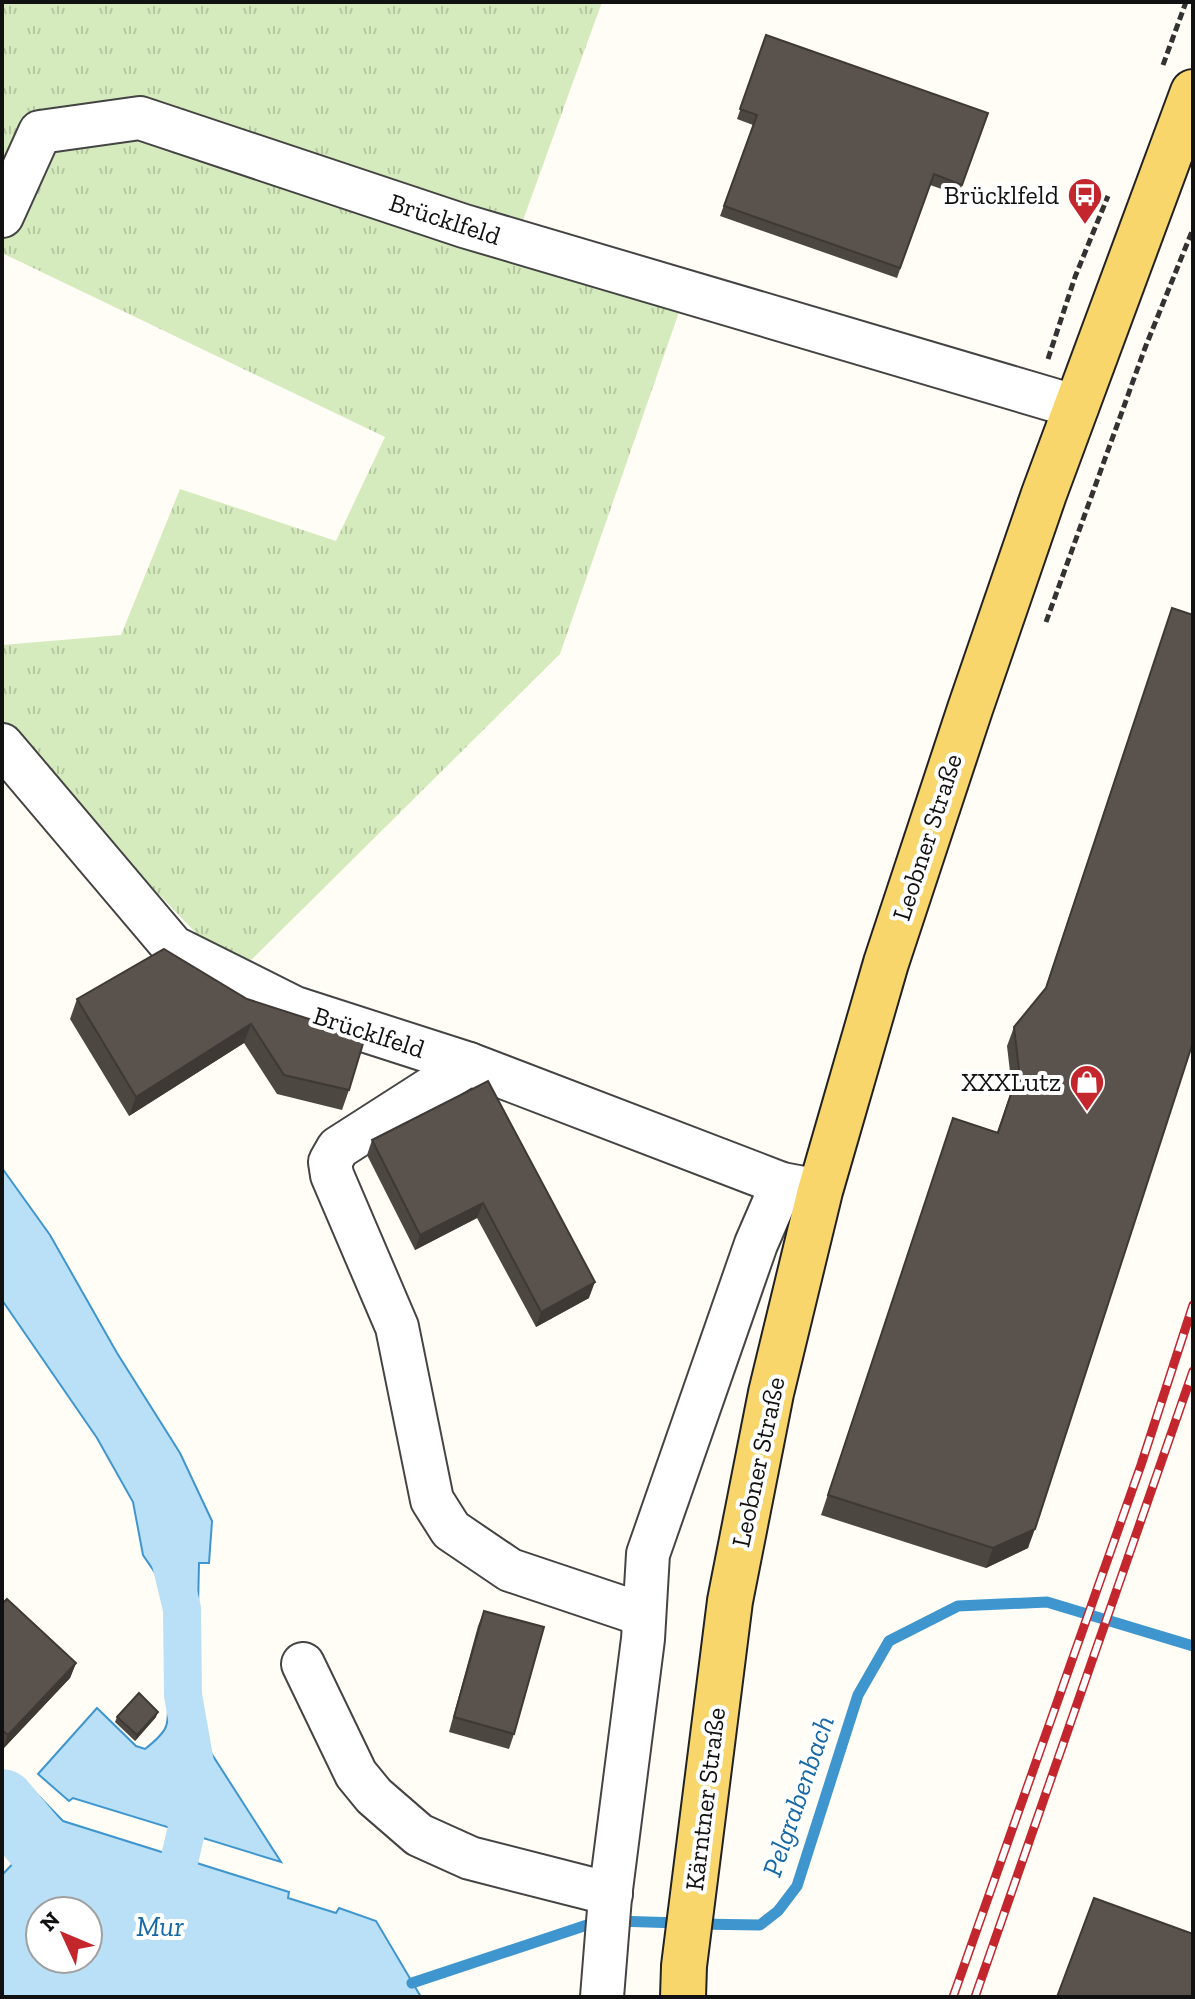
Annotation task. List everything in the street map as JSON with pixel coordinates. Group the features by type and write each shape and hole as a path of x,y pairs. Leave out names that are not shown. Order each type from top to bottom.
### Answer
{"main road":[{"name":"Leobner Straße","path":"730,1601 771,1393 801,1187 886,963 1027,543 1193,92"},
{"name":"Kärntner Straße","path":"683,1997 730,1601"}],"street":[{"name":"Brücklfeld","path":"2,216 40,132 140,118 464,226 1077,407"},
{"name":"Brücklfeld","path":"2,745 173,947 295,1008 469,1064 801,1187"},
{"path":"469,1064 338,1148 330,1162 332,1175 397,1327 432,1500 451,1530 510,1570 644,1615"},
{"path":"602,1997 648,1554 756,1244 801,1187"},
{"path":"303,1664 356,1774 374,1796 419,1835 470,1858 611,1896"}],"path":[{"path":"1044,627 1145,348 1193,229"}],"green space":[{"path":"2,2 602,2 518,234 685,295 560,654 236,975 2,730 2,645 121,635 180,489 336,541 385,437 2,253"}],"water":[{"path":"2,1168 50,1235 117,1353 180,1453 212,1521 209,1563 199,1563 198,1608 165,1609 165,1595 159,1590 160,1580 143,1555 133,1502 97,1438 2,1300"},
{"path":"197,1694 198,1722 206,1745 281,1862 73,1798 69,1801 38,1774 97,1708 136,1746 145,1749 166,1727 167,1696"},
{"name":"Mur","path":"28,1785 63,1821 289,1892 288,1898 336,1913 339,1908 376,1921 421,1997 2,1997 2,1875 23,1853 2,1832 2,1814"}],"building":[{"path":"766,35 988,113 962,185 934,174 900,268 724,206 757,115 740,109"},
{"name":"XXXLutz","path":"1172,608 1193,615 1193,1042 1035,1529 993,1548 828,1495 953,1118 998,1133 1019,1070 1014,1027 1046,988"},
{"path":"164,949 247,999 365,1037 349,1090 284,1075 251,1024 136,1097 77,999"},
{"path":"488,1081 595,1282 541,1312 483,1203 420,1235 372,1140"},
{"path":"7,1599 76,1663 8,1735 2,1730 2,1604"},
{"path":"484,1611 544,1627 514,1734 454,1717"},
{"path":"139,1693 158,1712 137,1735 117,1717"},
{"path":"1094,1898 1193,1934 1193,1997 1057,1997"}],"waterway":[{"path":"160,1904 175,1879 198,1780 183,1695 182,1609 170,1559"},
{"name":"Pelgrabenbach","path":"696,1924 760,1925 778,1911 797,1886 858,1695 889,1641 958,1606 1047,1602 1193,1646"},
{"name":"Mur","path":"2,1802 129,1954 139,1997"},
{"name":"Pelgrabenbach","path":"412,1983 599,1921"},
{"name":"Pelgrabenbach","path":"616,1921 679,1923"}],"railway":[{"path":"953,1997 1141,1465 1193,1305"},
{"path":"975,1997 1193,1371"}],"place":[{"name":"Brücklfeld","path":"1085,226"},
{"name":"XXXLutz","path":"1087,1113"}]}
